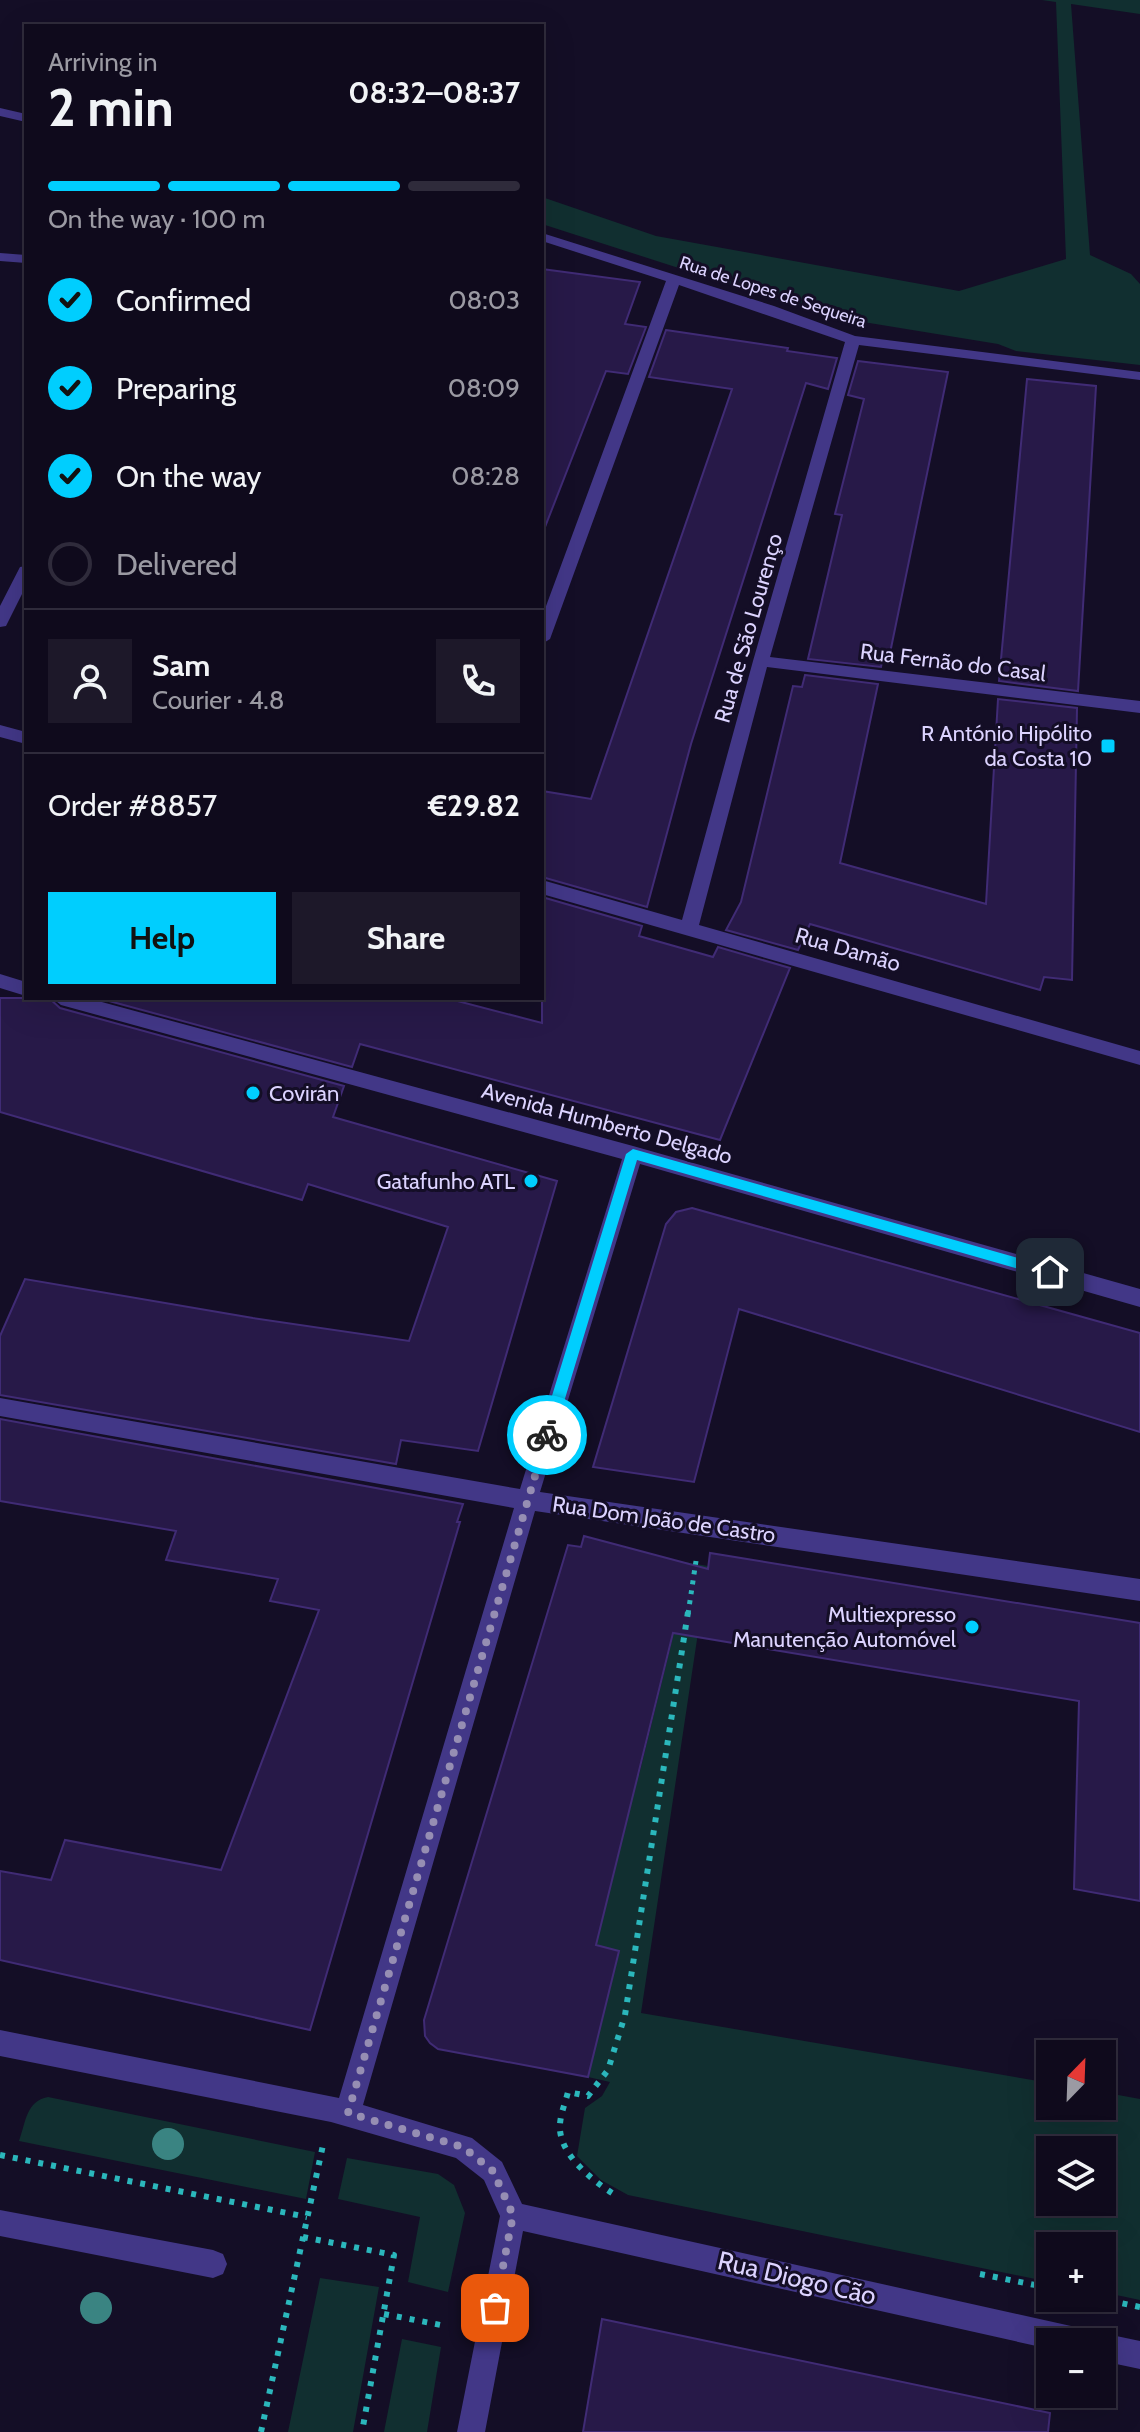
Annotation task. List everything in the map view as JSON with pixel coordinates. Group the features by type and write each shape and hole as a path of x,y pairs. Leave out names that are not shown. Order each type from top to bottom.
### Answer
{"street":[{"path":"0,112 24,118"},
{"name":"Rua de Lopes de Sequeira","path":"544,238 853,340 1140,376"},
{"path":"0,257 24,259"},
{"path":"544,634 674,279"},
{"name":"Rua de São Lourenço","path":"689,929 761,661 853,340"},
{"path":"0,622 24,575"},
{"name":"Rua Fernão do Casal","path":"761,661 1140,707"},
{"path":"0,731 24,737"},
{"name":"Rua Damão","path":"544,888 1140,1058"},
{"path":"0,981 24,988"},
{"name":"Avenida Humberto Delgado","path":"68,1000 633,1154 1140,1298"},
{"path":"340,2111 633,1154"},
{"name":"Rua Dom João de Castro","path":"0,1407 527,1500 1140,1590"},
{"path":"0,2043 340,2111 463,2147 493,2171 513,2215 471,2432"},
{"name":"Rua Diogo Cão","path":"513,2215 1036,2332"},
{"path":"2,2229 213,2264"},
{"path":"1116,2350 1140,2355"}],"path":[{"path":"616,2196 597,2185 576,2161 560,2131 568,2092 588,2096 596,2091 606,2072 625,2015 698,1549"},
{"path":"261,2432 307,2217 340,2111"},
{"path":"0,2155 307,2217"},
{"path":"303,2237 394,2255 362,2432"},
{"path":"974,2273 1036,2285"},
{"path":"1116,2302 1140,2307"},
{"path":"384,2314 446,2326"}],"green space":[{"path":"1042,0 1140,0 1140,14 1071,4 1090,255 1131,274 1140,284 1140,365 1016,351 998,344 845,319 544,225 544,198 656,236 959,291 1066,259 1056,2"},
{"path":"678,1561 708,1566 641,2013 1036,2081 1036,2120 1116,2120 1116,2095 1140,2099 1140,2300 1116,2295 1116,2232 1036,2232 1036,2279 628,2195 601,2180 577,2156 585,2108 602,2096 610,2082 588,2077 585,1942 603,1918 624,1832 627,1772 639,1775 677,1620"},
{"path":"48,2097 315,2152 306,2199 19,2141 31,2108"},
{"path":"347,2158 438,2174 454,2185 465,2213 448,2292 408,2282 420,2217 338,2199"},
{"path":"320,2278 379,2287 353,2432 288,2432"},
{"path":"402,2339 441,2347 427,2432 384,2432"}],"building":[{"path":"544,269 640,282 625,324 646,327 628,374 606,371 545,527"},
{"path":"666,330 837,358 828,389 806,383 691,744 647,907 544,878 544,791 591,799 732,389 649,377"},
{"path":"858,361 948,372 890,653 884,652 881,667 808,659 842,515 835,514 864,399 848,395"},
{"path":"1027,379 1096,386 1078,691 999,681"},
{"path":"805,675 878,684 840,863 986,904 998,699 1077,708 1072,980 1044,977 1040,990 810,924 798,950 726,930 741,902 793,686 802,687"},
{"path":"544,898 642,926 639,936 713,957 718,947 790,968 720,1140 360,1044 352,1067 105,1000 454,1000 542,1023"},
{"path":"0,998 51,1000 60,1008 344,1086 333,1117 557,1181 478,1451 401,1440 396,1464 0,1395 0,1336 25,1279 409,1341 448,1227 308,1184 302,1200 0,1112"},
{"path":"692,1208 1140,1333 1140,1432 739,1309 694,1482 593,1467 666,1224 676,1212"},
{"path":"0,1419 463,1504 310,2030 0,1960 0,1871 51,1880 65,1840 221,1870 319,1610 270,1601 278,1579 166,1560 176,1531 0,1501"},
{"path":"584,1536 708,1569 710,1553 1140,1623 1140,1901 1074,1889 1079,1701 673,1633 596,1945 619,1951 588,2077 438,2049 425,2036 424,2020 568,1545 581,1547"},
{"path":"602,2319 1050,2413 1048,2432 583,2432"}],"way so far":[{"path":"495,2308 513,2215 493,2171 463,2147 348,2113 547,1435"}],"place":[{"name":"R António Hipólito da Costa 10","path":"1108,746"},
{"name":"Covirán","path":"253,1093"},
{"name":"Gatafunho ATL","path":"531,1181"},
{"name":"Multiexpresso Manutenção Automóvel","path":"972,1627"}],"route":[{"path":"547,1435 633,1154 1050,1272"}]}
